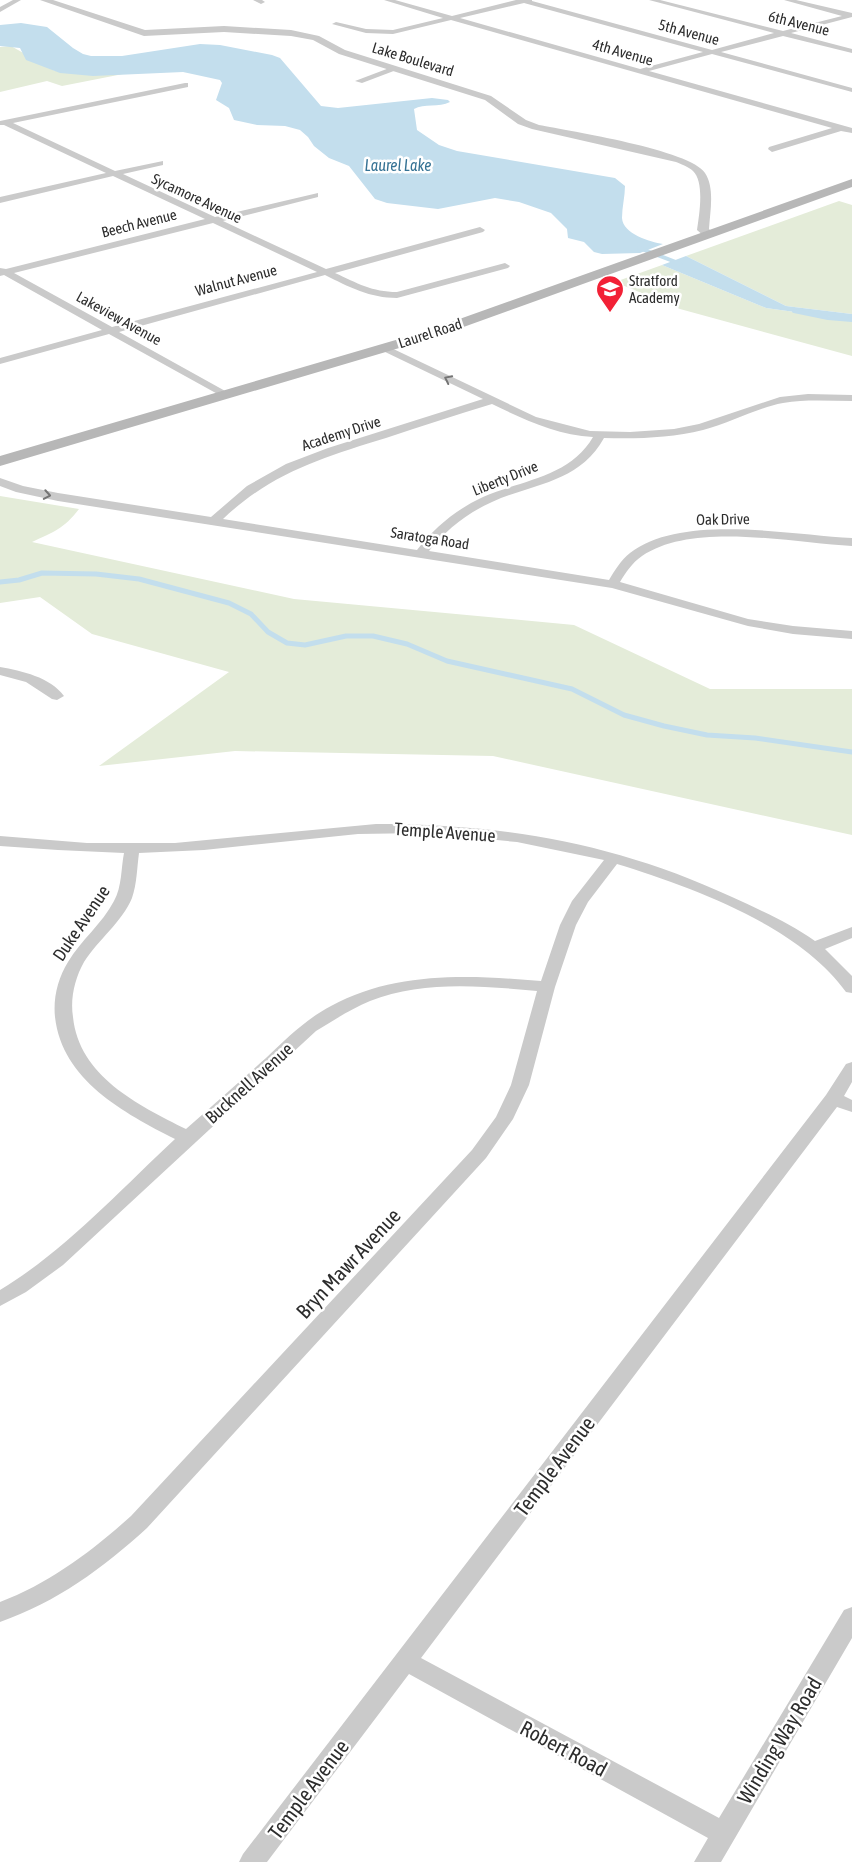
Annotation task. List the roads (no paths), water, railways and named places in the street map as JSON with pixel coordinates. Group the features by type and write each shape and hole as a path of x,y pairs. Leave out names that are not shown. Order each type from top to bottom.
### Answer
{"main road":[{"name":"Laurel Road","path":"0,461 428,335 852,183"}],"street":[{"path":"0,10 18,0"},
{"name":"Lake Boulevard","path":"44,0 121,27 144,33 208,28 297,34 324,41 342,52 488,98 522,122 536,128 660,154 696,169 702,176 705,191 703,230 709,235"},
{"name":"4th Avenue","path":"387,0 852,131"},
{"path":"336,24 359,30 393,32 524,0"},
{"name":"5th Avenue","path":"524,0 852,90"},
{"name":"6th Avenue","path":"652,0 852,51"},
{"path":"787,0 851,16"},
{"path":"641,71 851,16"},
{"path":"359,81 395,69"},
{"path":"2,123 185,85"},
{"name":"Sycamore Avenue","path":"2,123 366,291 380,295 397,295 505,266"},
{"path":"772,149 841,128"},
{"path":"0,200 160,163"},
{"name":"Beech Avenue","path":"2,271 315,195"},
{"name":"Walnut Avenue","path":"0,361 480,230"},
{"name":"Lakeview Avenue","path":"2,271 223,394"},
{"path":"385,348 541,422 600,435 684,431 763,405 789,399 820,397 852,398"},
{"name":"Academy Drive","path":"214,521 242,494 270,476 292,466 492,400"},
{"name":"Liberty Drive","path":"421,553 445,526 479,504 572,468 591,451 600,435"},
{"name":"Saratoga Road","path":"0,482 42,494 612,584 736,620 800,631 852,635"},
{"name":"Oak Drive","path":"612,584 626,564 640,552 659,544 691,536 739,533 805,540 852,542"},
{"path":"0,671 24,676 41,683 57,696"},
{"name":"Temple Avenue","path":"0,841 62,847 132,849 233,843 350,830 412,829 500,835 563,845 662,873 721,897 785,929 814,947 833,963 852,988"},
{"name":"Duke Avenue","path":"132,849 123,900 80,957 67,980 64,1000 64,1026 67,1040 74,1053 94,1077 146,1115 188,1138"},
{"name":"Bryn Mawr Avenue","path":"0,1612 63,1582 114,1545 139,1522 469,1166 496,1131 520,1085 547,987 575,910 614,858"},
{"path":"814,947 852,932"},
{"name":"Bucknell Avenue","path":"0,1299 20,1287 63,1254 310,1027 326,1015 362,998 410,984 478,981 547,987"},
{"name":"Temple Avenue","path":"252,1862 406,1661 842,1102 852,1068"},
{"name":"Winding Way Road","path":"707,1862 852,1617"},
{"name":"Robert Road","path":"406,1661 723,1833"}],"water":[{"name":"Laurel Lake","path":"21,23 47,27 73,48 91,56 122,56 200,44 220,45 272,55 280,58 321,106 338,108 432,98 448,100 450,102 446,104 422,106 414,109 417,130 439,145 457,151 615,178 625,186 622,218 627,229 645,239 663,244 640,253 602,254 594,252 584,242 568,238 567,229 551,213 519,202 495,198 438,209 387,203 375,199 349,166 329,158 314,146 300,130 285,126 257,125 234,120 229,108 216,100 222,83 220,80 183,72 93,76 60,73 26,60 20,48 0,46 0,25"},
{"path":"686,256 786,306 852,314 852,320 766,308 662,265"}],"waterway":[{"path":"639,248 681,264"},
{"path":"794,311 828,318 852,320"},
{"path":"0,582 19,580 42,573 96,574 139,579 229,603 251,614 268,632 287,643 305,645 346,636 373,636 407,644 447,661 572,689 624,715 664,726 707,735 755,738 852,752"}],"place":[{"name":"Stratford Academy","path":"610,313"}]}
